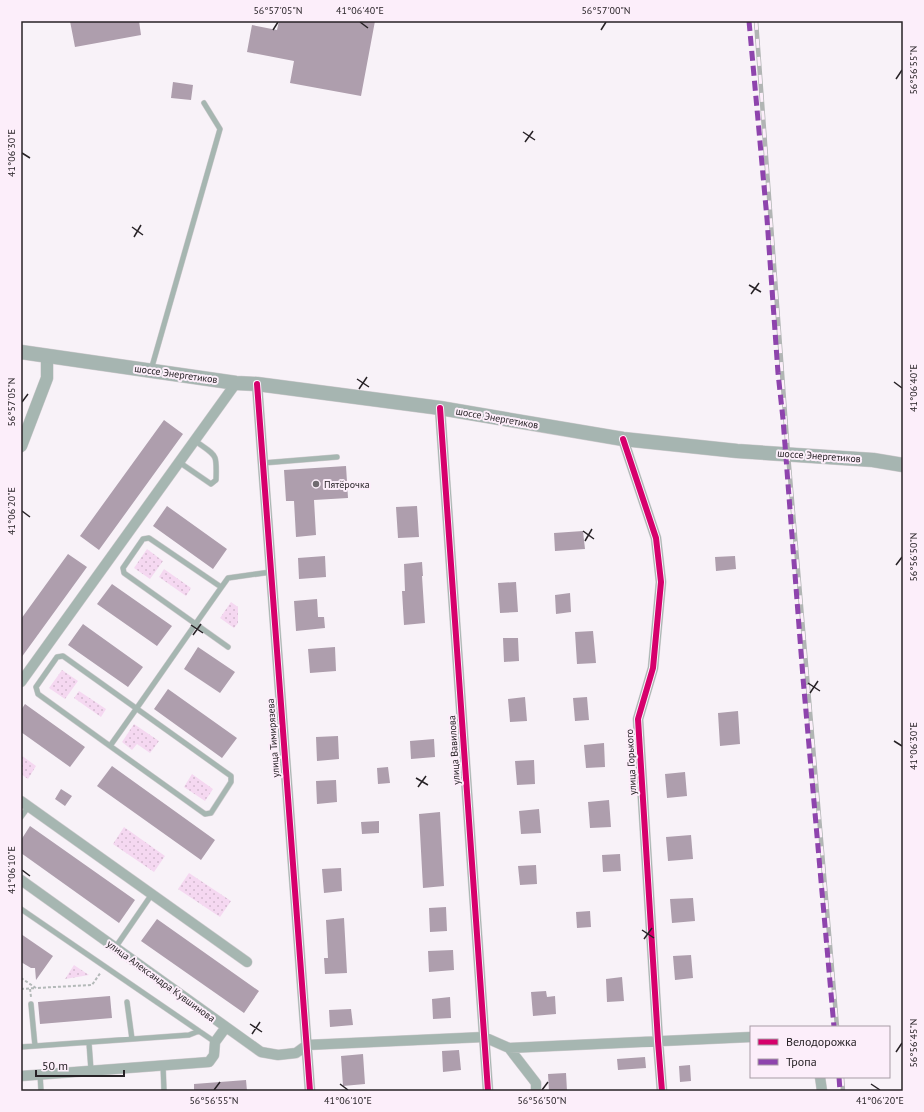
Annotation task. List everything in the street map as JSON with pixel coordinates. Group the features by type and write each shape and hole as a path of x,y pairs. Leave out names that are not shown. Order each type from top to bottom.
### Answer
{"main road":[{"name":"шоссе Энергетиков","path":"21,352 236,383 257,384 440,408 624,439 737,451 873,460 903,465"}],"street":[{"path":"21,446 47,378 47,356"},
{"path":"21,682 236,383"},
{"name":"улица Тимирязева","path":"257,384 310,1091"},
{"name":"улица Вавилова","path":"440,408 488,1091"},
{"name":"улица Горького","path":"624,439 656,538 661,582 653,668 638,719 662,1091"},
{"path":"25,804 247,962"},
{"name":"улица Александра Кувшинова","path":"21,880 261,1052 278,1055 296,1053 307,1045"},
{"path":"21,1076 209,1062 214,1055 215,1042 226,1027"},
{"path":"307,1045 484,1037 509,1048 750,1037"},
{"path":"509,1048 536,1083 536,1091"},
{"path":"820,1078 822,1091"}],"lane":[{"path":"151,371 220,129 204,103"},
{"path":"179,462 211,484 216,480 217,458 214,454 194,440"},
{"path":"263,463 337,457"},
{"path":"221,587 149,538 143,539 123,568 124,574 228,647"},
{"path":"110,746 228,578 271,572"},
{"path":"63,656 136,709 231,776 232,782 210,813 205,814 38,694 36,687 57,657 63,656"},
{"path":"21,817 25,804"},
{"path":"115,948 152,894"},
{"path":"21,909 215,1042"},
{"path":"127,1002 132,1040"},
{"path":"31,1004 35,1046"},
{"path":"21,1048 189,1035 199,1031"},
{"path":"89,1043 91,1070"},
{"path":"162,1065 164,1091"},
{"path":"40,1074 41,1091"}],"path":[{"path":"21,989 92,985 105,966"},
{"path":"21,978 36,988"}],"shaded area":[{"path":"147,549 163,561 150,579 134,568"},
{"path":"164,569 191,588 186,596 159,577"},
{"path":"231,602 238,607 238,623 234,628 220,618"},
{"path":"62,670 78,681 65,699 49,688"},
{"path":"79,691 106,709 101,717 74,698"},
{"path":"134,724 159,741 150,753 137,744 132,750 122,742"},
{"path":"21,755 36,766 28,779 21,774"},
{"path":"192,774 213,789 205,801 184,787"},
{"path":"124,827 165,856 154,872 113,844"},
{"path":"189,873 231,901 220,917 178,889"},
{"path":"74,965 89,975 65,979"}],"building":[{"path":"70,21 139,21 141,35 75,47"},
{"path":"279,21 375,21 361,96 290,83 294,61 247,52 252,25 277,30"},
{"path":"173,82 193,85 191,100 171,98"},
{"path":"164,420 183,434 99,550 80,536"},
{"name":"Пятёрочка","path":"346,466 348,498 314,500 316,535 296,537 294,501 286,501 284,470"},
{"path":"167,506 227,549 213,569 153,526"},
{"path":"417,506 419,537 398,538 396,507"},
{"path":"583,531 585,549 555,551 554,533"},
{"path":"68,554 87,567 21,658 21,619"},
{"path":"325,556 326,577 299,579 298,558"},
{"path":"735,556 736,569 716,571 715,557"},
{"path":"422,562 425,623 404,625 402,591 405,591 404,564"},
{"path":"516,582 518,612 500,613 498,583"},
{"path":"112,584 172,626 157,646 97,604"},
{"path":"570,593 571,612 556,614 555,595"},
{"path":"317,599 318,617 324,617 325,628 296,631 294,601"},
{"path":"83,624 143,667 128,687 68,645"},
{"path":"593,631 596,663 577,664 575,632"},
{"path":"503,638 518,638 519,661 504,662"},
{"path":"198,647 235,672 220,693 184,669"},
{"path":"335,647 336,671 310,673 308,649"},
{"path":"168,689 237,738 222,758 154,709"},
{"path":"525,697 527,721 510,722 508,699"},
{"path":"587,697 589,720 575,721 573,698"},
{"path":"25,704 85,747 70,767 21,732 21,710"},
{"path":"738,711 740,744 720,746 718,713"},
{"path":"338,736 339,759 317,761 316,737"},
{"path":"434,739 435,757 411,759 410,741"},
{"path":"604,743 605,767 586,768 584,745"},
{"path":"534,760 535,784 517,785 515,761"},
{"path":"112,766 215,840 201,860 97,786"},
{"path":"388,767 390,783 378,784 377,768"},
{"path":"685,772 687,796 667,798 665,774"},
{"path":"336,780 337,802 317,804 316,781"},
{"path":"61,789 72,796 65,806 55,799"},
{"path":"609,800 611,827 590,828 588,802"},
{"path":"539,809 541,833 521,834 519,811"},
{"path":"440,812 444,886 423,888 419,814"},
{"path":"379,821 379,833 362,834 361,822"},
{"path":"30,826 135,900 119,923 21,853 21,840"},
{"path":"691,835 693,859 668,861 666,837"},
{"path":"620,854 621,871 603,872 602,855"},
{"path":"536,865 537,884 520,885 518,866"},
{"path":"341,868 342,891 324,893 322,869"},
{"path":"693,898 695,921 672,923 670,899"},
{"path":"446,907 447,931 430,932 429,908"},
{"path":"590,911 591,927 577,928 576,912"},
{"path":"344,918 347,973 325,974 324,958 328,958 326,920"},
{"path":"157,919 259,991 244,1013 141,941"},
{"path":"21,934 53,956 36,980 35,968 31,968 21,962"},
{"path":"453,950 454,970 429,972 428,951"},
{"path":"691,955 693,978 675,980 673,956"},
{"path":"622,977 624,1001 607,1002 606,979"},
{"path":"546,991 547,997 555,996 556,1014 533,1016 531,992"},
{"path":"110,996 112,1018 40,1024 38,1002"},
{"path":"450,997 451,1018 433,1019 432,999"},
{"path":"351,1009 353,1025 330,1027 329,1010"},
{"path":"459,1050 461,1070 443,1072 442,1051"},
{"path":"363,1054 365,1084 343,1086 341,1056"},
{"path":"645,1057 646,1068 618,1070 617,1059"},
{"path":"690,1065 691,1081 680,1082 679,1066"},
{"path":"566,1073 567,1091 549,1091 548,1074"},
{"path":"246,1080 247,1091 194,1091 194,1084"}],"railway":[{"path":"756,21 788,454 837,1026"},
{"path":"842,1078 843,1091"}],"marked path":[{"path":"749,21 767,219 803,678 834,1026"},
{"path":"839,1078 840,1091"}],"cycle path":[{"path":"257,384 310,1091"},
{"path":"440,408 488,1091"},
{"path":"623,439 656,538 661,582 653,668 638,719 662,1091"}],"place":[{"name":"Пятёрочка","path":"316,484"}]}
